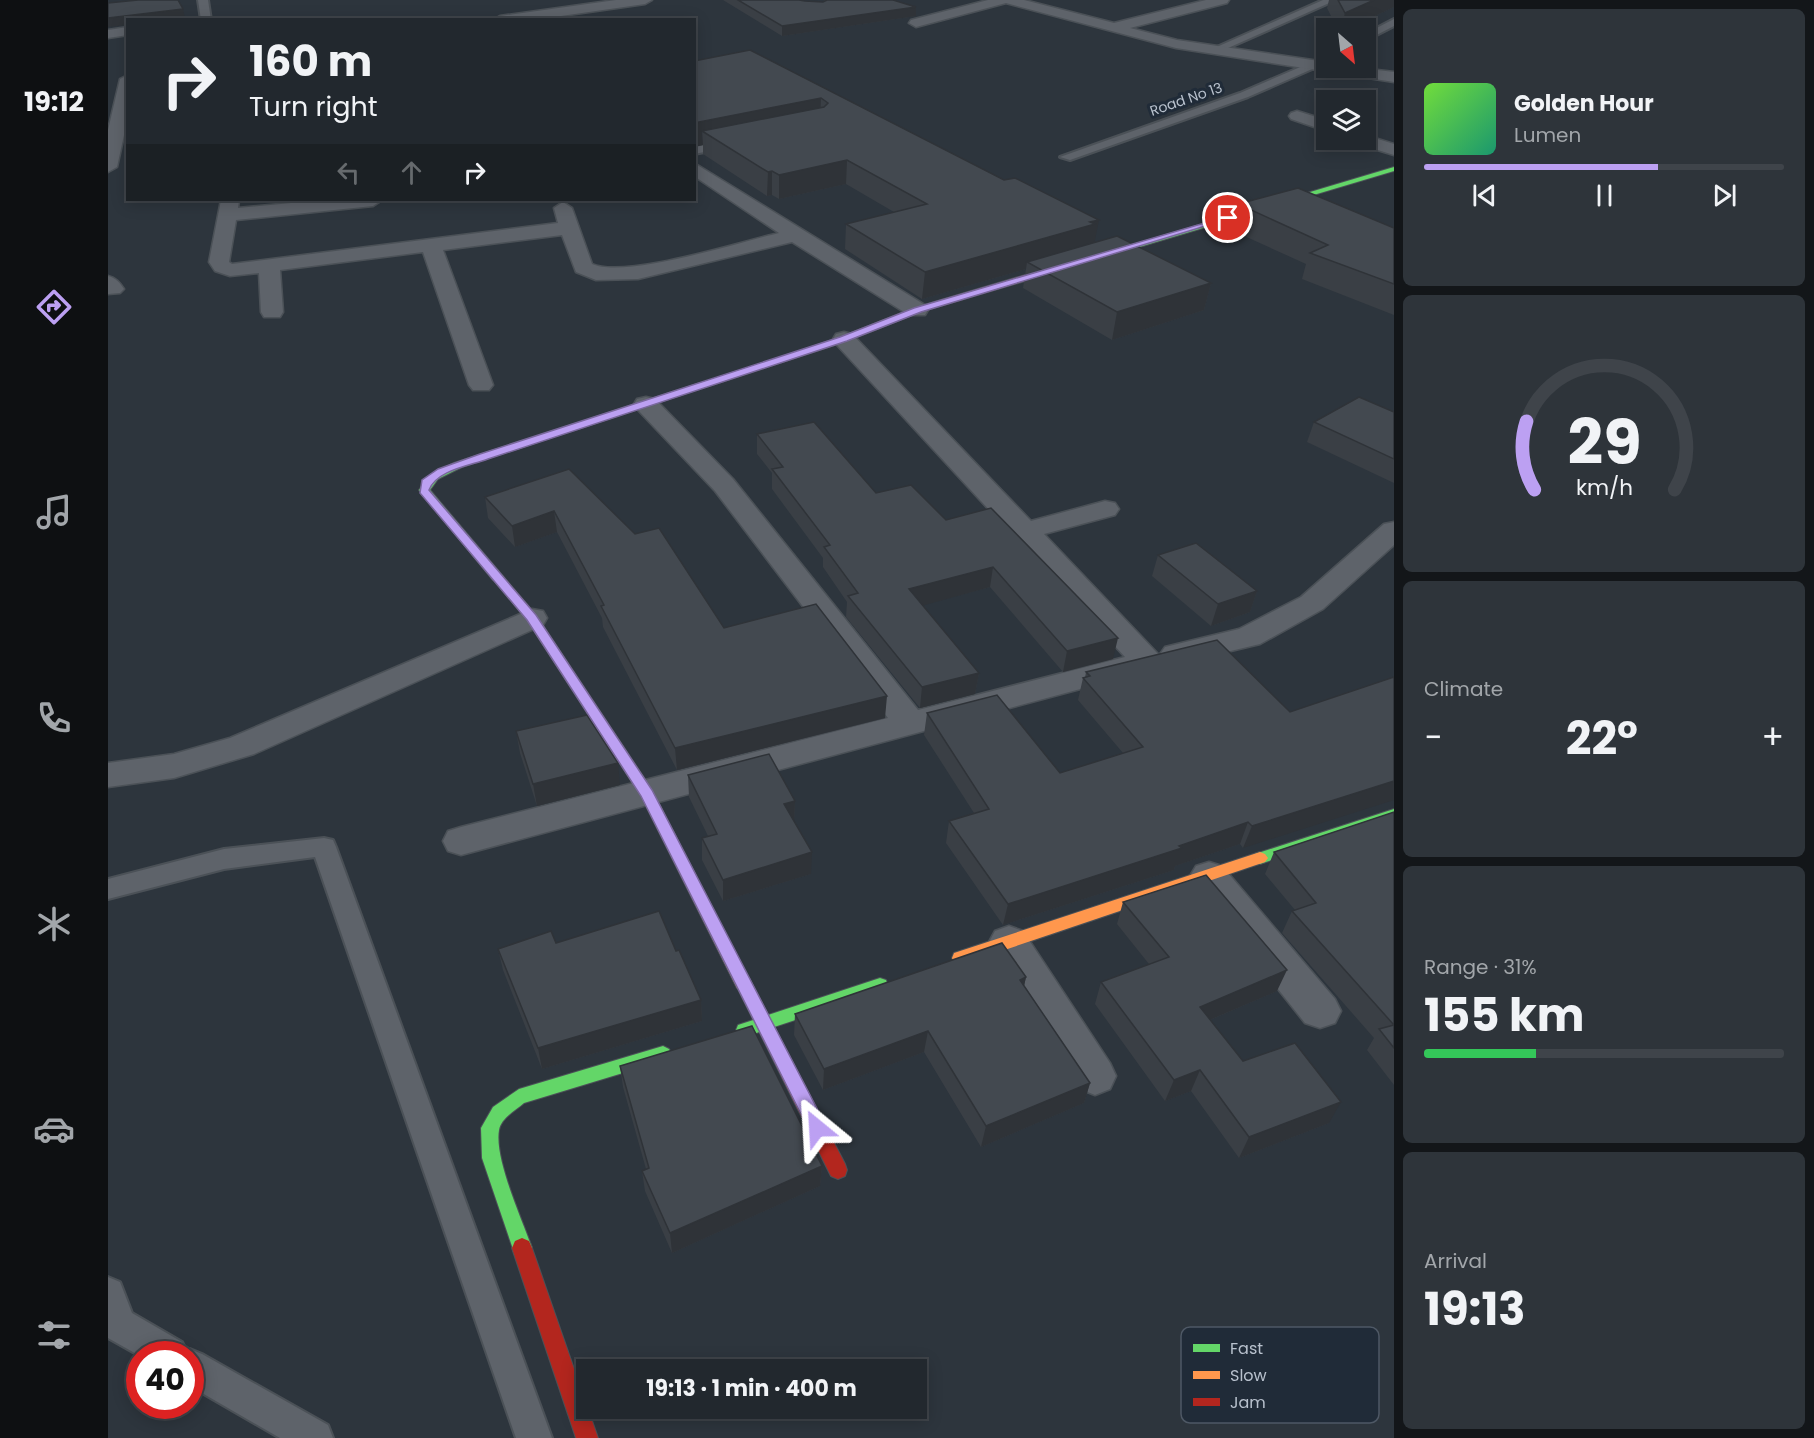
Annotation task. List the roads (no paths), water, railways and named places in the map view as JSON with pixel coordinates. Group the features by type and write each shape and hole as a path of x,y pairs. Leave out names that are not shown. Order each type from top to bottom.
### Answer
{"street":[{"path":"514,18 645,0"},
{"path":"916,23 1004,0"},
{"path":"1009,0 1112,28 1215,50 1316,63"},
{"path":"1040,8 1072,0"},
{"path":"1112,28 1222,0"},
{"path":"589,8 604,18"},
{"path":"108,34 126,31"},
{"path":"108,167 124,69"},
{"path":"1376,74 1394,77"},
{"path":"1297,116 1316,123"},
{"path":"1376,144 1394,150"},
{"path":"696,169 795,235 917,310"},
{"path":"838,1170 647,794 532,618 424,490 428,480 473,460 844,339 917,310 1391,172"},
{"path":"344,201 229,207 219,262 222,267 230,270 569,228"},
{"path":"563,208 583,268 596,274 638,273 795,235"},
{"path":"431,245 481,385"},
{"path":"269,266 272,312"},
{"path":"844,339 1147,661"},
{"path":"646,404 724,485 910,723"},
{"path":"1024,531 1105,509"},
{"path":"461,841 1147,661 1249,637 1312,603 1394,530"},
{"path":"108,775 174,766 242,746 532,618"},
{"path":"943,964 1394,814"},
{"path":"1209,876 1320,1011"},
{"path":"1009,942 1095,1076"},
{"path":"731,1034 898,979"},
{"path":"587,1438 491,1158 490,1128 500,1113 519,1097 675,1050"}],"lane":[{"path":"203,0 206,18"},
{"path":"1215,50 1331,0"},
{"path":"1376,32 1394,22"},
{"name":"Road No 13","path":"1066,157 1244,95 1316,65"},
{"path":"696,151 740,142"},
{"path":"108,889 224,859 324,847 534,1438"},
{"path":"108,1294 119,1325 147,1341"},
{"path":"204,1374 315,1438"}]}
